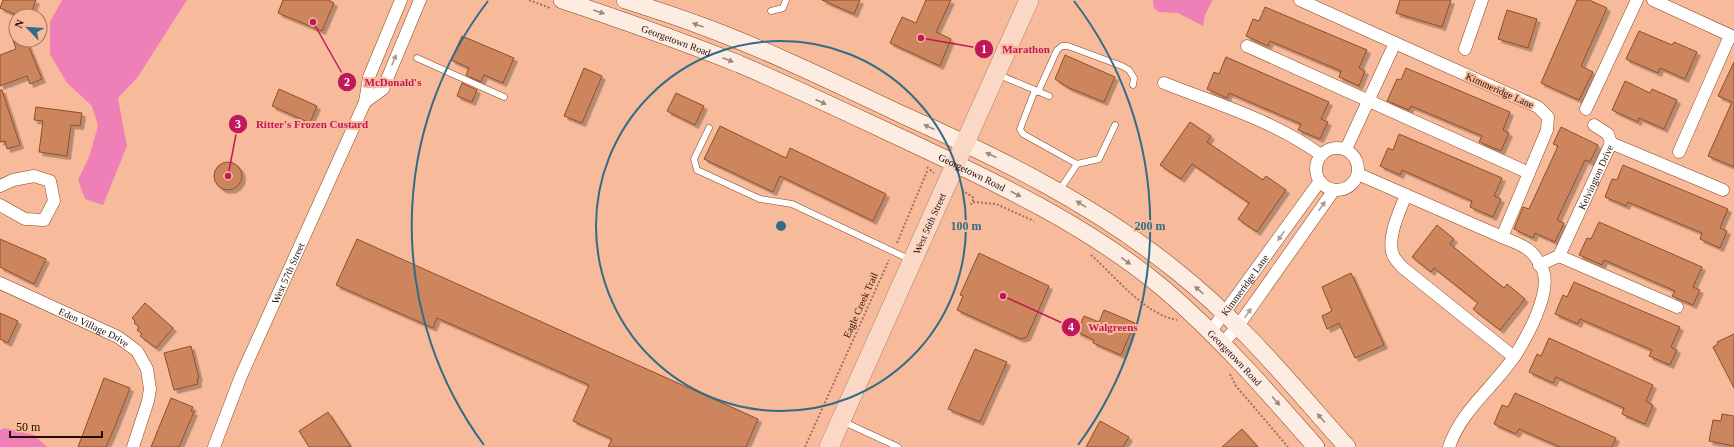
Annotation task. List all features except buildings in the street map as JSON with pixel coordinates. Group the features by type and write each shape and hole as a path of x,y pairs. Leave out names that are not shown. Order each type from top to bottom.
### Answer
{"main road":[{"name":"Georgetown Road","path":"562,0 640,26 740,65 956,164 1029,201 1089,236 1163,288 1217,337 1316,447"},
{"name":"Georgetown Road","path":"626,0 700,25 783,59 965,143 1059,191 1123,230 1155,254 1238,326 1347,447"},
{"name":"West 56th Street","path":"829,447 1028,0"}],"street":[{"name":"West 57th Street","path":"214,447 241,376 365,102 369,77 402,0"},
{"name":"West 57th Street","path":"365,102 383,88 420,0"},
{"name":"Kimmeridge Lane","path":"1300,0 1538,107 1548,117 1547,130 1502,237"},
{"path":"1465,49 1482,0"},
{"path":"1586,109 1637,0"},
{"path":"1653,0 1732,36 1679,152"},
{"path":"1346,149 1396,43"},
{"path":"1247,46 1529,173"},
{"path":"1164,83 1245,115 1299,139 1321,154"},
{"path":"1594,125 1608,134 1611,144"},
{"name":"Kelvington Drive","path":"1559,256 1611,144 1723,190"},
{"path":"1333,148 1346,149 1357,159 1358,174 1356,180 1346,188 1334,190 1324,185 1320,181 1316,168 1321,154 1333,148"},
{"path":"1358,174 1502,237 1532,252 1544,273 1543,295 1531,326 1514,356 1475,402 1454,431 1449,447"},
{"path":"0,186 13,180 34,176 50,181 54,201 44,220 25,219 0,205"},
{"name":"Kimmeridge Lane","path":"1217,337 1225,314 1320,181"},
{"name":"Kimmeridge Lane","path":"1217,337 1238,326 1334,190"},
{"path":"1406,195 1395,222 1391,241 1393,256 1402,267 1514,356"},
{"path":"1539,266 1559,256 1677,307"},
{"name":"Eden Village Drive","path":"0,283 118,337 137,351 147,369 150,389 147,407 132,447"}],"lane":[{"path":"771,11 783,8 786,0"},
{"path":"1115,125 1099,160 1077,164 1023,134 1020,129 1057,50 1062,46 1068,46 1122,66 1129,70 1134,78 1133,85"},
{"path":"417,58 504,97"},
{"path":"996,73 1049,96"},
{"path":"709,128 694,159 697,170 760,200 792,204 912,260"},
{"path":"1059,191 1077,164"},
{"path":"841,421 898,447"}],"path":[{"name":"Eagle Creek Trail","path":"805,447 893,252 928,169"},
{"path":"974,198 972,204 996,204 1039,223"},
{"path":"1086,251 1122,285 1157,313 1167,318 1179,321"},
{"path":"1227,369 1236,386 1288,447"}],"shaded area":[{"path":"62,0 187,0 137,78 118,98 127,146 103,205 85,199 78,180 89,157 98,126 92,106 67,83 50,54 50,22"},
{"path":"1153,0 1212,1 1205,15 1203,26 1178,13 1159,12 1154,8"},
{"path":"4,428 34,435 47,447 0,447 0,430"}],"place":[{"name":"McDonald's","path":"313,22"},
{"name":"Marathon","path":"921,38"},
{"name":"Ritter's Frozen Custard","path":"228,176"},
{"name":"Walgreens","path":"1003,296"}]}
